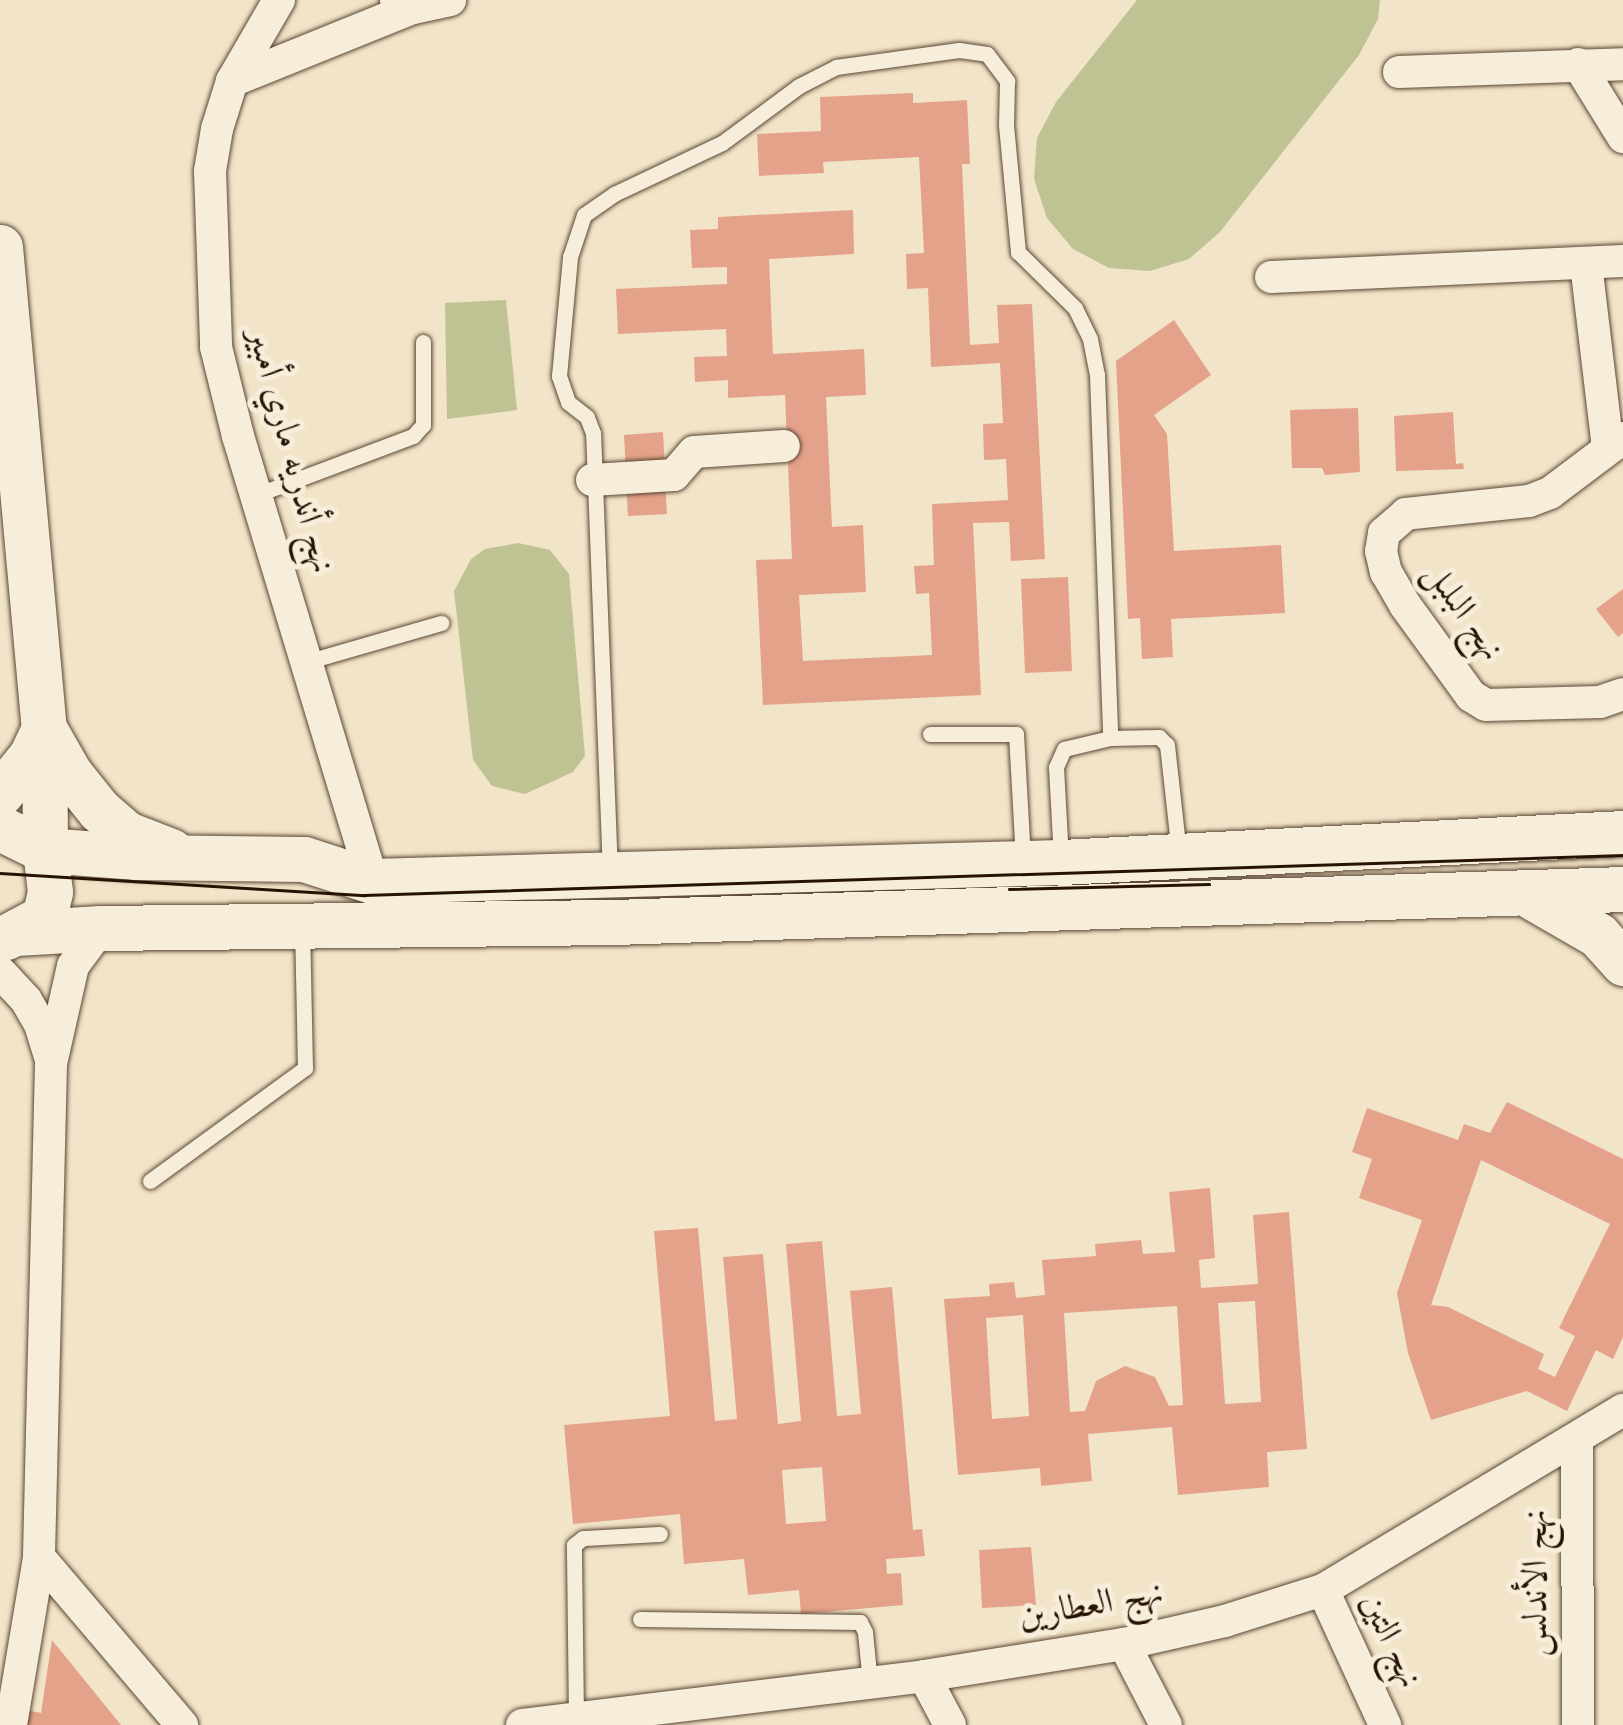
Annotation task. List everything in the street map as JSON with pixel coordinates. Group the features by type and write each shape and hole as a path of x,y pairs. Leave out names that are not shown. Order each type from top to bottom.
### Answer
{"street":[{"name":"نهج أندريه ماري أمبير","path":"279,0 232,81 210,171 215,331 256,494 372,880"},
{"path":"232,81 405,4 450,0"},
{"path":"1578,64 1623,137"},
{"path":"1398,72 1623,64"},
{"path":"0,247 44,728 50,892 44,917 5,949"},
{"path":"1271,277 1623,262"},
{"path":"1586,264 1616,443"},
{"name":"نهج البلبل","path":"1611,698 1504,708 1486,705 1472,696 1405,605 1386,572 1381,551 1384,532 1406,514 1528,501 1550,493 1616,443"},
{"path":"592,480 674,475 694,452 784,446"},
{"path":"0,794 31,756 44,728"},
{"path":"44,728 70,774 99,810 127,834 157,849 202,858"},
{"path":"0,828 46,850 304,859 327,854 340,839 350,810"},
{"path":"304,859 372,880 610,876 1042,863 1623,832"},
{"path":"5,949 101,928 614,922 1623,889"},
{"path":"1528,894 1598,936 1623,963"},
{"path":"11,1725 39,1557 51,1064 72,966 84,944 101,928"},
{"path":"5,949 40,1024 51,1064"},
{"name":"نهج العطارين","path":"515,1725 764,1712 870,1683 1124,1644 1226,1621 1323,1590 1623,1410"},
{"name":"نهج الأندلس","path":"1577,1440 1578,1725"},
{"path":"39,1557 182,1725"},
{"name":"نهج التين","path":"1323,1590 1385,1725"},
{"path":"1124,1644 1166,1725"},
{"path":"924,1676 950,1725"}],"lane":[{"path":"610,876 593,434 586,417 568,402 559,376 570,257 584,215 614,194 722,143 799,86 836,68 960,50 987,54 1006,81 1006,125 1018,252 1075,308 1090,339 1097,375 1110,738"},
{"path":"256,494 413,436 423,425 423,342"},
{"path":"306,662 441,623"},
{"path":"930,734 1016,734 1042,863"},
{"path":"1042,863 1056,767 1064,749 1110,738 1159,736 1167,744 1179,856"},
{"path":"150,1182 305,1068 302,926"},
{"path":"600,1719 574,1545 583,1538 660,1534"},
{"path":"640,1619 860,1622 865,1632 870,1683"}],"green space":[{"path":"1137,0 1380,0 1378,19 1359,55 1220,232 1189,259 1150,271 1109,268 1073,249 1047,218 1034,179 1037,138 1056,102"},
{"path":"506,300 517,410 447,419 445,303"},
{"path":"518,543 550,550 569,574 585,756 573,772 525,794 492,786 473,760 454,591 471,559 485,549"}],"building":[{"path":"913,93 913,103 967,100 970,164 962,164 970,345 999,343 997,305 1032,304 1045,559 1011,561 1009,522 973,523 981,695 763,705 756,560 792,559 785,395 728,398 728,380 695,382 694,357 727,356 726,329 618,334 616,289 727,284 727,267 692,268 690,230 718,229 718,217 853,210 854,254 769,259 773,354 864,349 866,395 826,397 832,527 863,525 866,592 799,595 803,661 932,655 929,593 916,594 914,566 934,565 932,504 1008,500 1006,459 984,460 983,424 1003,423 1000,363 931,367 928,288 907,289 906,254 924,253 919,157 823,162 824,173 759,176 757,134 821,131 820,97"},
{"path":"1174,320 1211,375 1154,415 1167,434 1174,551 1281,545 1285,613 1171,619 1173,657 1142,659 1140,618 1128,619 1116,361"},
{"path":"1358,408 1360,472 1325,475 1322,468 1292,468 1290,410"},
{"path":"1453,412 1456,464 1463,463 1464,469 1396,471 1394,416"},
{"path":"663,432 665,469 626,471 624,435"},
{"path":"665,480 667,514 628,516 626,482"},
{"path":"1068,577 1072,671 1025,673 1021,579"},
{"path":"1623,589 1623,633 1618,637 1596,609"},
{"path":"1507,1102 1623,1159 1623,1337 1613,1359 1596,1350 1567,1411 1527,1391 1431,1420 1408,1353 1397,1293 1422,1220 1359,1198 1372,1159 1352,1152 1367,1108 1458,1140 1464,1124 1490,1133","holes":["1481,1160 1610,1224 1559,1328 1575,1336 1555,1377 1538,1369 1544,1354 1448,1307 1431,1305"]},
{"path":"1210,1188 1215,1258 1199,1260 1201,1288 1258,1284 1253,1215 1289,1212 1307,1449 1267,1452 1269,1487 1178,1495 1172,1427 1088,1434 1092,1481 1041,1486 1040,1468 958,1475 944,1299 990,1296 989,1284 1014,1282 1016,1298 1045,1295 1042,1260 1096,1256 1095,1244 1141,1240 1143,1254 1175,1252 1169,1192","holes":["1255,1301 1261,1402 1225,1404 1218,1303","1177,1306 1183,1405 1169,1406 1155,1377 1125,1366 1096,1381 1085,1411 1070,1412 1064,1313","1023,1315 1029,1416 992,1419 986,1318"]},
{"path":"698,1228 715,1421 737,1419 723,1257 763,1254 778,1424 801,1421 786,1244 822,1241 837,1416 861,1414 850,1291 892,1287 913,1530 922,1529 925,1556 886,1559 887,1574 901,1573 903,1605 801,1614 799,1590 748,1595 744,1559 684,1564 680,1514 573,1524 564,1425 670,1416 654,1231","holes":["822,1467 826,1521 786,1524 782,1470"]},
{"path":"1031,1547 1036,1605 982,1608 979,1550"},
{"path":"52,1640 121,1725 24,1725 26,1710 41,1713"}],"tram line":[{"path":"0,873 364,895 1623,855"},
{"path":"1009,889 1209,884"}]}
